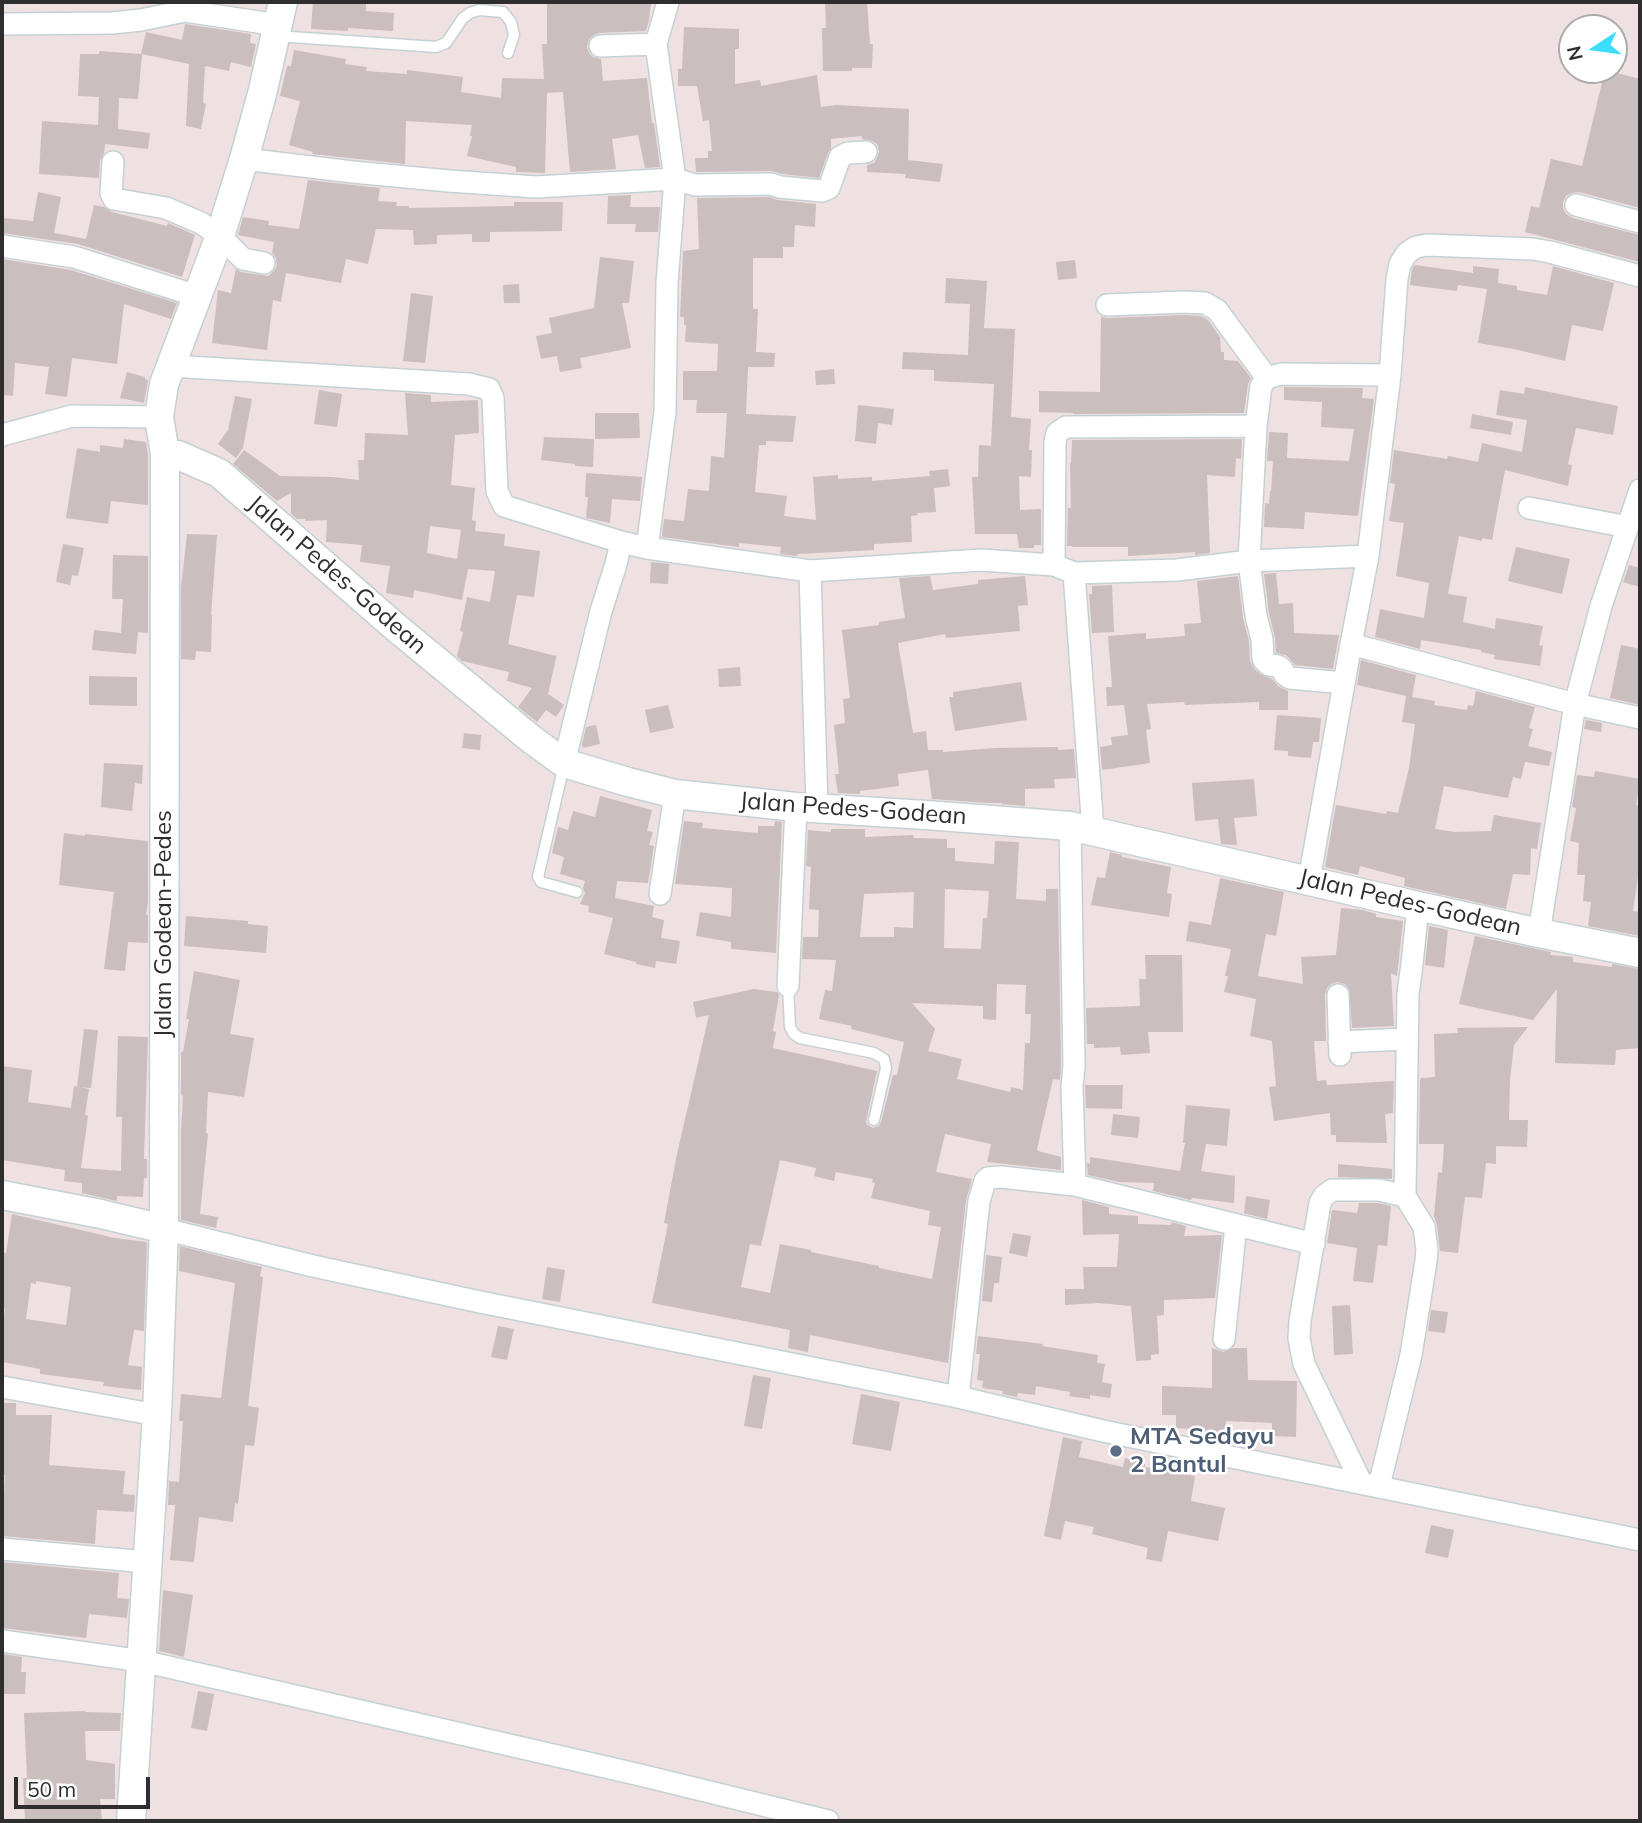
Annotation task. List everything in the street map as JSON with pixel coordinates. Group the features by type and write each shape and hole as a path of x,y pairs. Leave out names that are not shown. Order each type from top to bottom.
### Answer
{"street":[{"path":"647,548 665,412 667,283 674,179 656,44 668,2"},
{"path":"2,24 75,12 112,23 185,11 279,21"},
{"name":"Jalan Godean-Pedes","path":"131,1821 157,1415 164,1229 165,454 159,417 164,384 220,236 244,159 279,21"},
{"path":"600,46 656,44"},
{"path":"244,159 449,181 536,187 674,179 695,185 771,184 822,191 830,188 839,157 848,153 866,152"},
{"path":"113,162 111,193 114,199 166,208 201,223 220,236 243,258 264,263"},
{"path":"1576,205 1640,222"},
{"path":"1309,880 1368,556 1390,374 1399,264 1406,253 1427,245 1533,249 1640,276"},
{"path":"2,246 74,257 197,296"},
{"path":"1107,305 1205,303 1217,310 1267,378"},
{"path":"171,366 469,384 489,389 493,398 496,491 504,506 647,548 810,571 981,560 1064,569 1177,570 1249,561 1368,556"},
{"path":"1344,683 1295,680 1285,675 1278,666 1265,663 1249,561 1256,426 1261,386 1267,378 1281,374 1390,374"},
{"path":"2,435 72,416 159,417"},
{"path":"1075,1185 1073,1076 1082,828 1055,442 1057,433 1066,427 1256,426"},
{"name":"Jalan Pedes-Godean","path":"165,454 178,455 219,473 393,625 531,740 564,763 675,794 1082,828 1418,906 1640,953"},
{"path":"1539,933 1575,704 1601,606 1640,490"},
{"path":"1529,508 1628,527"},
{"path":"564,763 601,611 621,542"},
{"path":"788,977 806,807 810,571"},
{"path":"1351,644 1575,704 1640,718"},
{"path":"660,894 675,794"},
{"path":"1364,1483 1411,1355 1426,1261 1424,1227 1405,1196 1408,993 1418,906"},
{"path":"1338,995 1339,1049 1407,1039"},
{"path":"958,1396 979,1201 985,1181 991,1176 1075,1185 1314,1244"},
{"path":"1364,1483 1313,1386 1302,1354 1300,1321 1320,1203 1324,1196 1332,1190 1379,1189 1405,1196"},
{"path":"2,1195 101,1214 313,1266 480,1302 958,1396 1103,1431 1640,1539"},
{"path":"1224,1339 1236,1225"},
{"path":"2,1387 157,1415"},
{"path":"2,1549 147,1562"},
{"path":"2,1641 142,1661 636,1774 828,1821"}],"lane":[{"path":"279,21 436,47 446,43 463,18 470,13 478,10 503,12 514,35 508,53"},
{"path":"564,763 538,877 541,882 577,892"},
{"path":"788,977 790,1027 794,1034 800,1038 874,1053 884,1059 886,1068 874,1120"}],"building":[{"path":"313,2 366,2 366,11 394,13 393,31 311,29"},
{"path":"547,2 651,2 646,31 599,33 589,39 587,47 593,57 601,59 603,81 647,78 660,167 645,168 638,135 612,139 616,169 570,172 563,92 547,93 545,173 516,172 516,167 467,156 472,125 406,121 405,164 312,154 313,152 289,145 300,101 280,96 294,50 346,59 345,64 367,67 366,71 407,74 407,70 463,77 461,92 501,98 502,78 544,79 542,44 547,44"},
{"path":"825,2 867,2 870,44 873,44 872,68 823,71 822,28 826,28"},
{"path":"185,24 251,34 250,43 256,44 251,67 231,62 229,71 205,66 203,103 206,104 201,129 186,126 189,64 142,54 138,99 119,98 118,129 150,133 148,149 105,144 99,178 39,174 42,121 98,125 99,97 78,96 80,54 99,54 99,51 141,54 146,32 182,40"},
{"path":"684,27 739,29 739,49 735,49 735,84 760,80 761,86 817,75 821,107 836,105 909,109 908,160 943,164 940,182 905,178 906,174 867,172 867,165 874,163 879,151 877,144 862,139 862,136 831,139 831,149 819,178 771,171 696,172 695,158 708,158 708,151 712,151 709,120 703,121 697,86 678,86 678,69 682,69"},
{"path":"1628,76 1640,79 1640,208 1579,192 1566,196 1563,208 1566,214 1573,218 1640,235 1640,262 1525,232 1531,206 1539,208 1551,159 1582,166 1602,84 1628,84"},
{"path":"308,180 380,188 378,201 397,202 396,206 409,208 563,202 562,231 490,232 490,242 472,242 472,234 437,235 437,244 414,245 413,230 376,229 368,264 346,259 341,283 286,273 281,302 273,300 267,350 212,343 218,290 231,293 236,269 268,276 277,266 272,253 274,242 238,235 243,217 269,221 268,225 299,229"},
{"path":"38,192 61,197 54,233 86,239 94,205 167,226 168,223 195,235 182,277 78,244 2,233 2,218 33,221"},
{"path":"631,195 630,207 660,207 658,232 635,232 636,224 607,224 608,196"},
{"path":"769,197 816,204 815,227 795,225 794,247 783,247 783,258 753,258 753,309 758,309 756,352 775,353 774,367 748,367 746,414 796,416 793,442 766,441 766,445 759,445 755,492 787,496 784,516 816,520 813,477 872,477 872,481 930,476 929,471 948,469 950,486 934,488 936,512 911,516 912,542 874,544 874,550 797,556 780,554 781,547 739,543 739,547 662,537 664,519 684,521 688,489 709,491 711,456 724,458 727,413 696,413 697,400 683,400 683,371 717,371 718,344 685,342 686,325 684,317 680,317 683,251 699,249 697,198"},
{"path":"600,257 634,261 629,303 622,303 631,348 580,358 582,368 560,372 557,356 541,359 536,336 552,333 549,318 594,308"},
{"path":"2,259 71,270 177,303 171,319 124,304 117,364 72,358 67,397 45,394 49,367 15,363 13,396 2,395"},
{"path":"1075,260 1077,278 1058,280 1056,262"},
{"path":"1415,265 1473,273 1473,266 1499,269 1498,283 1517,286 1517,290 1547,295 1553,266 1614,283 1603,331 1572,325 1565,361 1478,343 1487,289 1458,285 1457,291 1410,285"},
{"path":"946,278 987,281 984,328 1015,329 1011,417 1031,419 1031,477 1019,476 1020,510 1041,509 1041,545 1034,545 1034,548 1019,548 1017,534 975,534 972,477 978,477 979,445 991,446 994,384 934,381 934,370 902,369 903,352 968,355 970,304 945,303"},
{"path":"519,284 520,303 504,303 503,285"},
{"path":"411,293 433,296 425,363 403,361"},
{"path":"1201,316 1208,320 1220,337 1224,360 1238,361 1251,378 1244,413 1039,412 1039,391 1100,392 1101,317"},
{"path":"834,369 835,384 816,385 815,371"},
{"path":"127,372 148,380 144,403 120,398"},
{"path":"1284,387 1363,388 1362,398 1374,399 1358,516 1305,512 1304,529 1264,527 1265,503 1269,504 1273,461 1267,461 1269,432 1288,433 1287,458 1349,461 1354,429 1321,427 1322,402 1284,400"},
{"path":"1525,387 1618,406 1613,435 1576,428 1568,464 1572,465 1568,486 1505,470 1492,540 1482,538 1482,541 1459,536 1448,594 1467,597 1463,622 1495,629 1496,618 1543,626 1539,645 1543,646 1540,666 1494,659 1495,655 1481,650 1421,640 1420,649 1375,637 1380,609 1424,618 1429,583 1396,576 1404,523 1389,521 1395,484 1390,483 1394,450 1478,462 1482,443 1522,452 1527,420 1496,415 1500,390 1524,394"},
{"path":"319,390 342,394 337,427 314,424"},
{"path":"405,393 431,395 431,402 478,400 479,433 455,435 451,485 475,488 472,520 476,521 475,531 505,534 504,546 540,551 534,597 517,595 508,644 556,656 557,654 548,694 564,705 556,717 546,710 537,722 518,707 532,688 507,681 509,672 462,661 457,656 467,597 490,602 495,571 468,569 462,600 414,590 413,598 386,593 390,566 360,562 362,545 326,542 327,520 297,519 291,514 291,493 277,501 233,464 244,450 280,476 359,480 358,460 364,460 365,433 408,435","holes":["430,526 461,530 457,559 427,553"]},
{"path":"235,396 252,399 243,448 236,458 218,444 228,430"},
{"path":"858,405 894,409 892,425 878,423 876,444 855,441"},
{"path":"595,413 639,413 640,438 595,439"},
{"path":"1472,414 1513,422 1511,435 1470,428"},
{"path":"544,437 594,439 593,467 541,460"},
{"path":"124,439 146,442 148,505 111,501 108,524 66,518 77,448 100,452 100,445 123,448"},
{"path":"1242,439 1241,459 1236,458 1235,477 1207,475 1210,553 1128,556 1128,547 1067,546 1068,508 1071,508 1072,440"},
{"path":"586,473 642,477 640,501 612,499 610,523 586,518"},
{"path":"187,534 217,535 211,652 196,651 195,660 181,659 181,588"},
{"path":"63,544 84,548 78,576 72,575 70,585 56,582"},
{"path":"1516,547 1570,559 1562,594 1508,581"},
{"path":"113,555 148,556 148,633 138,632 136,654 92,650 94,630 121,633 123,599 112,599"},
{"path":"651,562 669,564 668,584 650,583"},
{"path":"1629,565 1640,568 1640,587 1623,582"},
{"path":"1276,573 1279,604 1293,603 1294,633 1339,635 1333,669 1295,665 1286,655 1276,653 1264,574"},
{"path":"930,576 933,590 978,584 978,580 1025,576 1028,605 1018,606 1020,631 946,638 945,634 898,643 913,733 926,731 928,750 943,752 996,748 1074,749 1076,778 1054,779 1055,788 1025,789 1025,806 932,799 928,770 898,774 899,786 860,791 860,794 838,793 835,774 839,774 834,725 845,723 843,699 850,698 842,630 905,618 899,578"},
{"path":"1238,576 1250,661 1260,674 1288,691 1288,710 1259,710 1259,702 1147,704 1151,729 1146,730 1150,763 1102,770 1100,747 1112,745 1111,737 1128,735 1124,705 1107,706 1106,687 1112,687 1108,636 1146,633 1146,639 1185,636 1184,624 1201,623 1197,581"},
{"path":"1112,585 1114,632 1092,633 1089,594 1092,594 1092,586"},
{"path":"1621,645 1640,649 1640,705 1610,698"},
{"path":"1361,660 1416,675 1412,697 1435,701 1434,705 1467,710 1468,705 1473,706 1476,691 1535,707 1529,728 1533,729 1528,746 1552,752 1549,766 1525,762 1521,779 1513,777 1508,798 1444,786 1435,829 1455,832 1491,831 1494,815 1541,823 1537,849 1531,848 1530,875 1513,874 1506,909 1404,886 1405,878 1360,866 1358,875 1325,867 1336,805 1386,814 1387,811 1398,813 1409,768 1415,724 1402,722 1406,696 1357,685"},
{"path":"740,667 741,686 719,687 718,669"},
{"path":"89,676 137,677 137,706 89,705"},
{"path":"1021,682 1027,720 955,731 949,697 953,697 953,692"},
{"path":"668,705 674,728 650,733 645,710"},
{"path":"1277,715 1321,718 1319,742 1313,742 1311,758 1288,756 1288,751 1274,750"},
{"path":"1586,720 1602,723 1601,732 1584,729"},
{"path":"596,725 600,744 583,748 586,727"},
{"path":"464,733 481,735 480,750 462,748"},
{"path":"104,763 143,765 142,784 135,783 132,811 101,807"},
{"path":"1595,771 1640,779 1636,805 1640,806 1640,877 1633,911 1640,912 1640,936 1588,926 1591,902 1583,901 1585,875 1577,875 1579,843 1570,841 1576,808 1572,807 1577,775 1594,777"},
{"path":"1254,779 1257,816 1234,818 1237,845 1221,844 1218,819 1195,821 1192,783"},
{"path":"600,796 652,810 647,831 653,832 649,845 654,846 648,883 617,881 615,898 654,906 652,917 664,920 661,938 680,941 676,964 656,961 655,968 604,954 613,918 588,912 589,906 580,904 585,893 585,881 560,874 564,857 552,853 558,827 568,830 573,811 595,817"},
{"path":"684,821 703,823 702,828 758,833 758,826 774,826 775,821 782,822 776,953 731,949 731,942 696,936 700,912 731,917 732,888 675,884"},
{"path":"831,829 865,829 865,837 913,835 914,838 947,839 947,848 955,848 955,861 994,864 995,841 1019,842 1016,899 1046,901 1046,889 1058,889 1060,1080 1053,1079 1037,1149 1061,1157 1061,1170 987,1162 991,1144 945,1134 936,1172 972,1179 966,1200 948,1363 810,1335 808,1352 788,1348 790,1330 652,1303 668,1224 664,1223 677,1154 709,1015 696,1018 693,1002 754,989 777,992 779,995 773,1048 877,1071 866,1122 873,1128 881,1122 893,1075 897,1075 904,1042 819,1019 825,990 832,991 836,960 802,959 803,937 818,937 819,910 809,909 811,867 806,866 808,830 831,832","holes":["945,889 989,891 987,918 983,918 981,949 944,948","914,892 913,928 894,927 894,937 860,937 864,894","997,984 1026,985 1025,1014 1031,1014 1030,1043 1025,1043 1023,1090 1011,1087 1010,1092 957,1079 962,1059 928,1051 935,1029 912,1003 983,1006 983,1019 996,1020","780,1160 816,1168 814,1176 834,1181 836,1172 873,1179 872,1182 875,1183 871,1198 930,1211 928,1225 941,1227 932,1279 780,1244 770,1293 741,1287 750,1244 761,1246"]},
{"path":"64,833 148,841 148,943 128,942 125,971 104,969 114,892 59,885"},
{"path":"1110,852 1171,867 1167,893 1172,894 1169,917 1091,905 1097,877 1105,878"},
{"path":"1220,878 1284,892 1276,936 1266,934 1258,976 1303,984 1301,957 1336,955 1341,908 1363,910 1376,914 1376,917 1403,921 1397,976 1391,973 1394,1026 1352,1028 1349,989 1345,984 1337,982 1327,988 1325,995 1326,1041 1314,1041 1317,1081 1326,1080 1327,1085 1394,1081 1393,1113 1385,1114 1387,1143 1336,1142 1336,1135 1331,1135 1330,1113 1274,1121 1269,1087 1276,1086 1272,1041 1250,1036 1256,999 1224,992 1231,949 1186,941 1189,921 1211,925"},
{"path":"186,916 248,921 248,924 268,926 266,953 184,946"},
{"path":"1429,926 1448,930 1444,968 1425,965"},
{"path":"1475,936 1551,952 1550,955 1573,957 1573,962 1640,969 1640,1048 1616,1050 1615,1065 1555,1063 1557,989 1533,1020 1459,1004"},
{"path":"1145,955 1182,955 1183,1032 1148,1032 1150,1053 1121,1055 1120,1047 1094,1048 1094,1044 1087,1044 1086,1008 1140,1006 1139,979 1146,979"},
{"path":"194,971 240,980 230,1034 254,1038 244,1097 208,1092 208,1134 200,1214 218,1217 216,1228 181,1220 181,1052 189,1019 186,1019"},
{"path":"1528,1027 1514,1045 1509,1120 1528,1120 1527,1147 1496,1146 1496,1164 1486,1163 1482,1198 1465,1197 1458,1253 1440,1251 1434,1216 1444,1144 1419,1144 1420,1080 1435,1077 1434,1034 1458,1033 1457,1028"},
{"path":"84,1029 98,1030 91,1088 77,1087"},
{"path":"118,1036 148,1037 144,1159 147,1159 147,1178 144,1178 143,1197 117,1196 117,1201 82,1193 82,1183 64,1181 65,1170 2,1160 2,1066 32,1070 28,1102 71,1108 74,1086 89,1089 81,1168 121,1171 122,1117 116,1117"},
{"path":"1085,1085 1123,1085 1122,1109 1086,1108"},
{"path":"1186,1105 1230,1109 1227,1146 1206,1144 1201,1171 1235,1176 1234,1203 1191,1200 1153,1191 1154,1183 1119,1182 1088,1175 1087,1163 1090,1164 1090,1157 1180,1171 1185,1143"},
{"path":"1113,1114 1140,1117 1138,1138 1111,1135"},
{"path":"1338,1164 1392,1169 1392,1179 1338,1177"},
{"path":"1246,1196 1270,1200 1267,1219 1244,1213"},
{"path":"1082,1200 1109,1207 1109,1214 1138,1216 1138,1224 1171,1225 1172,1222 1186,1226 1184,1236 1222,1235 1215,1298 1164,1300 1164,1315 1157,1316 1159,1354 1151,1355 1151,1360 1136,1361 1131,1306 1098,1303 1065,1305 1065,1289 1084,1289 1083,1267 1117,1267 1119,1234 1083,1235"},
{"path":"1359,1203 1391,1206 1387,1246 1378,1245 1373,1283 1353,1281 1357,1248 1327,1243 1332,1210 1357,1213"},
{"path":"12,1214 115,1238 147,1242 144,1331 134,1330 128,1365 142,1367 141,1390 103,1386 104,1382 40,1374 40,1369 2,1362 5,1309 2,1308 2,1252 6,1253","holes":["36,1281 71,1287 66,1325 26,1319 31,1283 36,1284"]},
{"path":"1013,1233 1031,1236 1027,1257 1009,1253"},
{"path":"180,1246 262,1267 260,1276 263,1277 248,1406 259,1408 254,1446 245,1445 238,1504 235,1503 233,1522 199,1517 194,1562 170,1560 175,1505 168,1505 169,1481 179,1482 183,1421 179,1421 181,1394 221,1398 235,1283 179,1271"},
{"path":"986,1255 1002,1257 999,1283 994,1283 992,1302 982,1301"},
{"path":"547,1267 565,1270 560,1302 542,1299"},
{"path":"1350,1305 1353,1354 1334,1355 1332,1306"},
{"path":"1431,1310 1448,1312 1445,1333 1428,1331"},
{"path":"498,1326 514,1329 507,1360 491,1357"},
{"path":"978,1336 1043,1344 1042,1346 1098,1355 1097,1363 1105,1364 1102,1382 1112,1384 1110,1398 1069,1396 1070,1392 1036,1386 1035,1395 1018,1393 1017,1397 1002,1394 1003,1391 982,1388 983,1381 977,1380 980,1354 976,1354"},
{"path":"1212,1348 1223,1352 1233,1348 1247,1348 1248,1380 1297,1381 1296,1437 1272,1436 1272,1423 1226,1421 1225,1437 1196,1437 1193,1436 1193,1429 1176,1428 1176,1415 1162,1415 1162,1386 1212,1388"},
{"path":"753,1375 771,1378 762,1429 744,1426"},
{"path":"861,1394 900,1402 891,1451 852,1444"},
{"path":"2,1403 16,1403 16,1415 52,1415 49,1465 125,1471 123,1494 135,1495 134,1512 97,1510 95,1544 2,1536 5,1475 2,1475"},
{"path":"1063,1437 1082,1441 1079,1457 1123,1467 1125,1458 1145,1463 1145,1467 1195,1476 1191,1501 1225,1508 1218,1541 1168,1531 1162,1562 1146,1559 1148,1548 1092,1534 1094,1527 1065,1521 1061,1540 1044,1536"},
{"path":"1431,1525 1454,1530 1448,1558 1425,1553"},
{"path":"2,1562 119,1573 117,1598 129,1599 127,1618 89,1614 86,1638 2,1628"},
{"path":"163,1590 193,1595 184,1657 159,1651"},
{"path":"2,1654 22,1657 21,1672 26,1672 25,1694 2,1694"},
{"path":"198,1691 214,1694 207,1731 191,1728"},
{"path":"24,1713 121,1713 120,1731 85,1731 86,1760 115,1764 115,1799 100,1799 102,1821 25,1821 23,1778 27,1778"}],"place":[{"name":"MTA Sedayu 2 Bantul","path":"1116,1451"}]}
